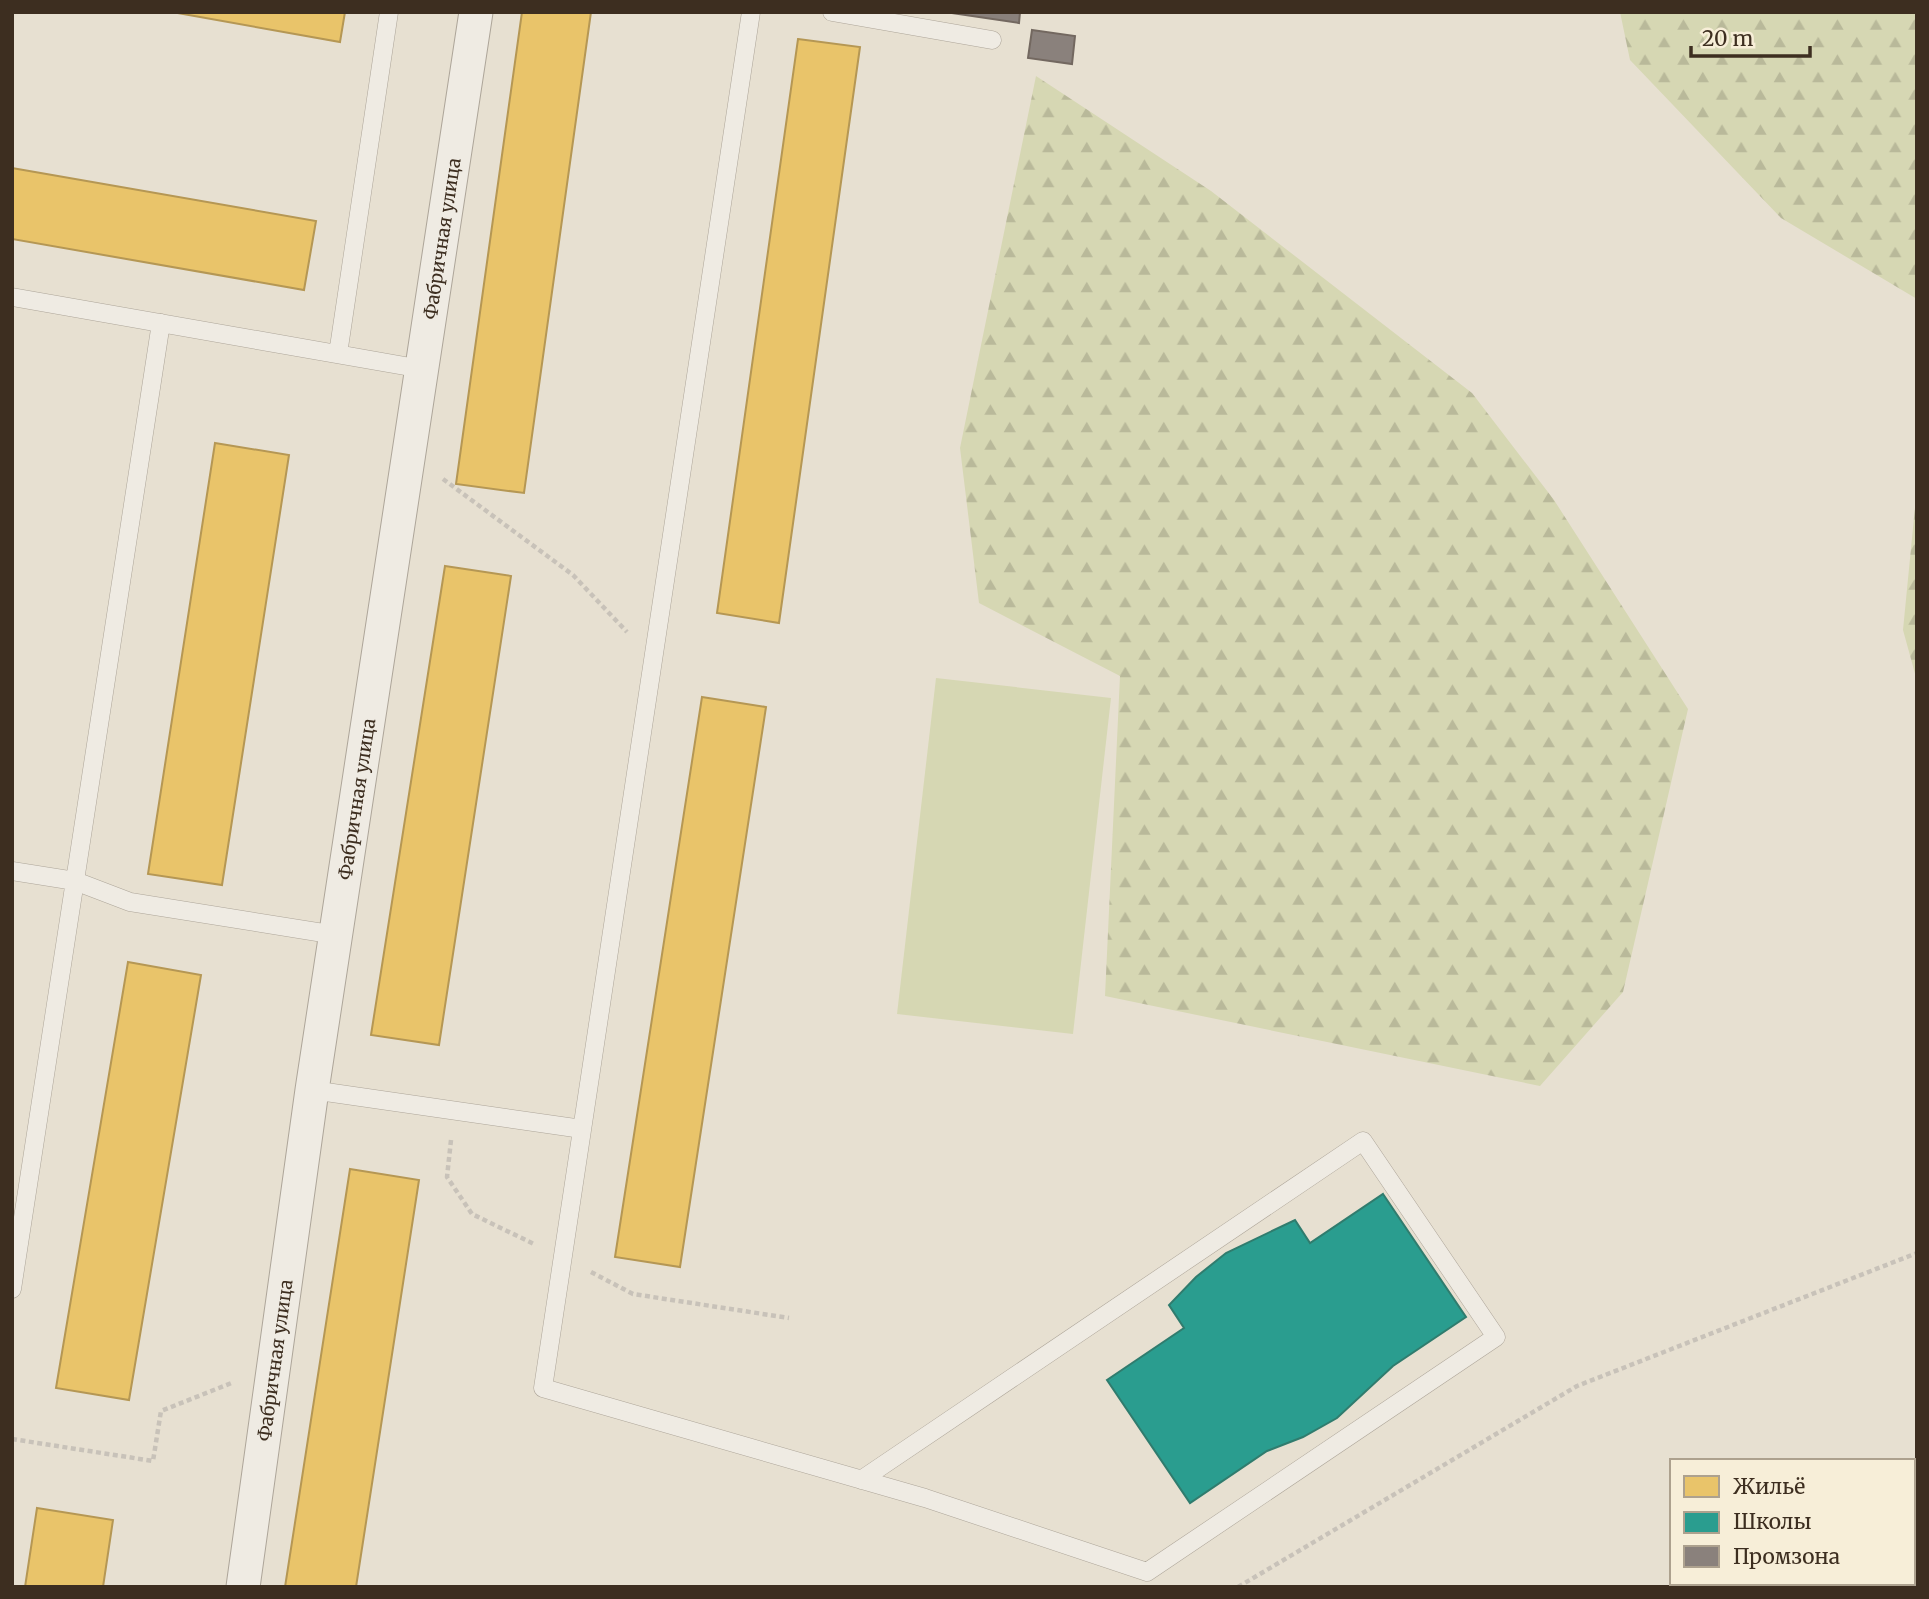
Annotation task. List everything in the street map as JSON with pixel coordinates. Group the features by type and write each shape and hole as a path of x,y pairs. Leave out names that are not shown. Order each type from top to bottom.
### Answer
{"street":[{"name":"Фабричная улица","path":"243,1587 312,1090 476,12"}],"lane":[{"path":"338,354 389,12"},
{"path":"751,12 543,1388 861,1480 925,1498 1147,1572 1496,1337 1363,1141 861,1480"},
{"path":"832,12 992,40"},
{"path":"12,297 422,369"},
{"path":"12,1289 161,323"},
{"path":"12,871 75,881 130,902 336,935"},
{"path":"312,1090 582,1129"}],"path":[{"path":"409,454 573,575 653,663"},
{"path":"1238,1587 1577,1386 1917,1253"},
{"path":"12,1440 153,1461 161,1411 274,1366"}],"green space":[{"path":"1620,12 1917,12 1917,299 1781,218 1630,60"},
{"path":"1036,76 1211,191 1472,393 1554,500 1688,709 1623,992 1540,1086 1105,996 1120,676 979,603 960,448"},
{"path":"1917,487 1917,681 1903,630"},
{"path":"936,678 1111,698 1073,1034 897,1014"}],"building: Жильё":[{"path":"172,12 345,12 340,42"},
{"path":"522,12 591,12 524,493 456,484"},
{"path":"798,39 860,47 779,623 717,613"},
{"path":"12,168 316,221 304,290 12,239"},
{"path":"215,443 289,455 222,885 148,874"},
{"path":"445,566 511,576 439,1045 371,1035"},
{"path":"702,697 766,707 680,1267 615,1257"},
{"path":"128,962 201,975 129,1400 56,1388"},
{"path":"350,1169 419,1180 356,1587 285,1587"},
{"path":"37,1508 113,1520 103,1587 25,1587"}],"building: Школы":[{"path":"1383,1194 1466,1317 1393,1366 1337,1418 1303,1437 1267,1451 1190,1503 1107,1380 1184,1328 1169,1305 1196,1277 1226,1253 1295,1220 1310,1243"}],"building: Промзона":[{"path":"945,12 1020,12 1019,23"},
{"path":"1032,30 1075,36 1072,64 1028,58"}]}
